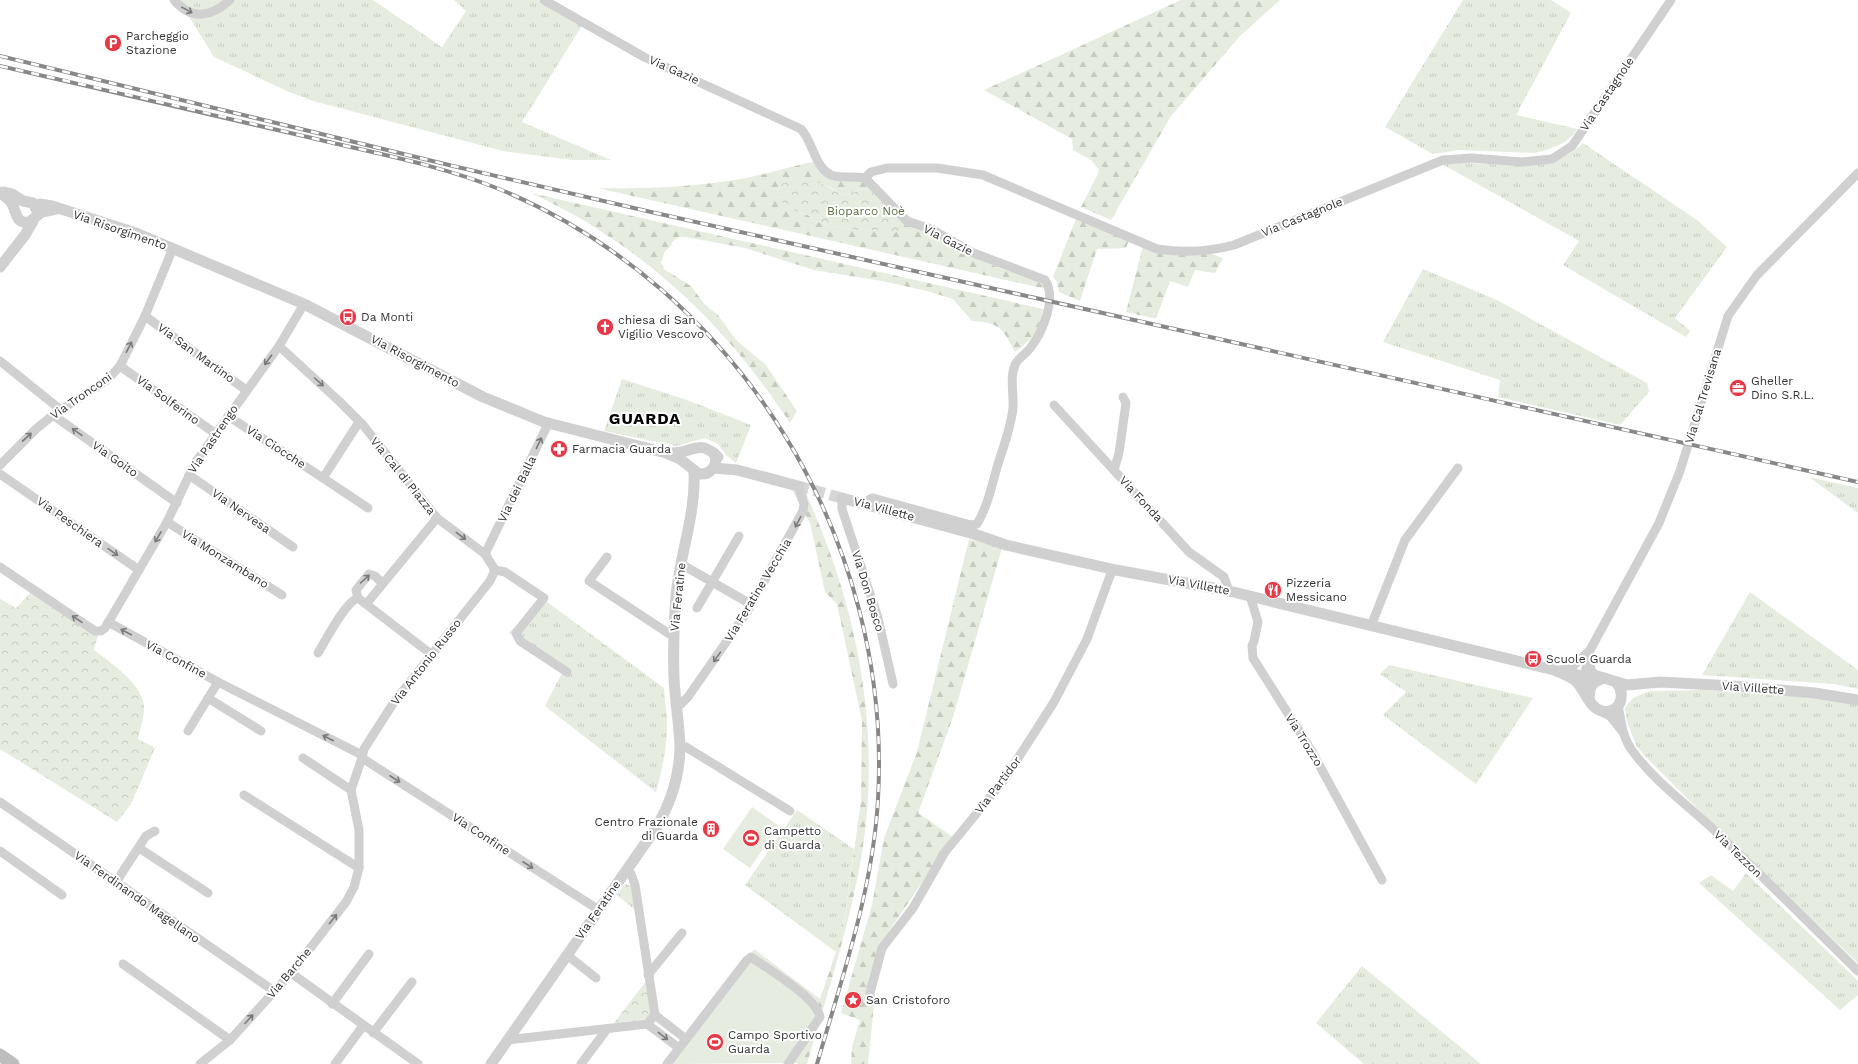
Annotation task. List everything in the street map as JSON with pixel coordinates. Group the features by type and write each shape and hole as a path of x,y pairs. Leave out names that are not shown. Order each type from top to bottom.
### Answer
{"main road":[{"path":"0,1055 13,1064"}],"street":[{"path":"174,0 189,11 203,16 213,12 230,0"},
{"name":"Via Gazie","path":"544,0 644,57 801,129 807,134 824,170 832,175 865,178 907,222 931,230 971,252 1045,280 1049,286 1051,293 1050,300 1040,334 1030,349 1016,363 1012,380 1013,407 1010,424 986,506 977,524 971,525 873,498 870,499 869,505"},
{"name":"Via Castagnole","path":"865,178 871,172 886,168 937,168 983,175 1157,249 1183,251 1217,249 1234,244 1443,160 1471,158 1522,162 1552,159 1572,146 1671,0"},
{"name":"Via Cal Trevisana","path":"1593,684 1585,673 1590,650 1659,523 1680,470 1728,316 1757,275 1858,173"},
{"path":"0,192 9,193 24,201 30,202 35,214 25,235 0,267"},
{"path":"0,192 10,200 17,215"},
{"path":"14,249 18,234 18,205 24,201"},
{"name":"Via Risorgimento","path":"17,215 26,223 35,214 46,210 59,209 136,233 304,304 483,397 548,424 666,453 680,459 692,470 702,475 711,470 737,470 798,486"},
{"name":"Via Tronconi","path":"0,465 20,443 53,415 106,380 120,366 145,316 173,248"},
{"name":"Via Pastrengo","path":"108,622 167,522 177,503 188,475 246,390 279,346 304,304"},
{"name":"Via San Martino","path":"145,316 246,390"},
{"name":"Via Cal di Piazza","path":"279,346 339,401 359,422 437,518 485,554 495,570"},
{"path":"0,361 61,410"},
{"name":"Via Solferino","path":"120,366 216,434"},
{"path":"1114,470 1119,453 1126,403 1123,398"},
{"name":"Via Fonda","path":"1054,405 1189,552 1224,577 1229,591"},
{"name":"Via Goito","path":"53,415 177,503"},
{"name":"Via Ciocche","path":"228,416 368,508"},
{"path":"323,478 359,422"},
{"name":"Via dei Balla","path":"485,554 548,424"},
{"name":"Via Risorgimento","path":"666,453 682,453 695,449 706,448 737,470"},
{"path":"692,470 689,458 695,449"},
{"path":"711,470 716,461 714,453"},
{"path":"1371,626 1405,540 1458,468"},
{"name":"Via Feratine","path":"491,1064 656,828 667,809 678,772 680,746 674,679 674,637 681,564 695,496 692,470"},
{"name":"Via Feratine","path":"695,496 711,470"},
{"name":"Via Peschiera","path":"0,474 139,570"},
{"name":"Via Nervesa","path":"188,475 293,547"},
{"name":"Via Feratine Vecchia","path":"676,705 684,702 697,685 736,630 759,592 803,511 803,497 798,486"},
{"name":"Via Villette","path":"842,498 974,534 1006,545 1116,570 1229,591 1555,670 1571,672 1581,676 1593,684 1600,679 1612,680 1626,685 1648,685 1661,682 1815,693 1858,700"},
{"name":"Via Don Bosco","path":"842,498 842,509 878,618 893,684"},
{"path":"367,603 437,518"},
{"name":"Via Monzambano","path":"167,522 282,595"},
{"path":"697,608 739,536"},
{"path":"607,557 589,581 674,637"},
{"path":"681,564 747,602"},
{"path":"0,567 95,631 101,631 108,622"},
{"path":"495,570 504,572 544,598 516,634 520,641 567,672"},
{"name":"Via Antonio Russo","path":"362,757 366,744 375,729 490,581 495,570"},
{"name":"Via Partidor","path":"870,993 882,948 913,908 945,852 1004,780 1054,702 1087,639 1111,573 1116,570"},
{"path":"382,583 375,576 369,574 356,590 358,598 367,603 432,654"},
{"name":"Via Trozzo","path":"1250,596 1258,622 1252,646 1253,658 1311,750 1382,880"},
{"path":"318,653 347,608 354,599 358,598"},
{"name":"Via Confine","path":"108,622 218,682 362,757 599,910"},
{"path":"1590,650 1593,673 1596,676 1612,680 1621,690 1620,702"},
{"name":"Via Cal Trevisana","path":"1555,670 1571,668 1590,650"},
{"name":"Via Villette","path":"1555,670 1576,681 1595,708 1600,710 1610,711 1620,702 1648,685"},
{"path":"188,731 218,682"},
{"path":"1589,699 1589,694 1593,684"},
{"path":"208,698 262,731"},
{"name":"Via Tezzon","path":"1620,702 1623,733"},
{"name":"Via Tezzon","path":"1600,710 1610,716 1623,733 1630,748 1655,778 1712,828 1858,971"},
{"path":"680,746 686,747 790,811"},
{"path":"303,758 351,790 362,757"},
{"name":"Via Barche","path":"200,1064 230,1040 291,973 346,902 354,887 359,868 359,830 351,790"},
{"path":"244,795 359,868"},
{"name":"Via Ferdinando Magellano","path":"0,802 274,991"},
{"path":"116,882 146,836 155,830"},
{"path":"139,848 208,893"},
{"path":"0,852 62,895"},
{"path":"627,870 635,886 655,1015 686,1038"},
{"path":"648,975 682,934"},
{"path":"332,1004 368,954"},
{"path":"567,955 596,978"},
{"path":"667,1064 747,960 751,957 807,997 819,1012 820,1017 813,1029 788,1064"},
{"path":"123,964 230,1040"},
{"path":"291,973 332,1004 418,1064"},
{"path":"373,1033 412,982"},
{"path":"507,1040 647,1024 655,1015"},
{"path":"647,1024 679,1048"},
{"path":"335,1064 363,1026"},
{"path":"581,1064 607,1029"}],"green space":[{"path":"179,0 373,0 442,47 466,11 454,0 538,0 583,24 522,122 611,160 573,160 503,151 313,101 287,91 214,57"},
{"path":"1181,0 1280,0 1240,36 1171,116 1111,220 1081,207 1099,170 1091,160 1073,150 1072,139 984,90"},
{"path":"1463,0 1551,0 1571,13 1516,115 1577,129 1569,139 1553,148 1535,153 1459,150 1433,154 1385,127"},
{"path":"1583,143 1697,220 1727,247 1675,318 1690,331 1686,337 1563,265 1579,241 1442,164 1534,164 1552,161 1568,154"},
{"path":"817,161 821,169 862,180 872,188 842,195 830,187 795,177 780,185 777,196 801,213 808,215 818,222 830,226 862,231 879,230 887,234 907,223 990,264 1033,279 1043,285 1046,289 597,188 653,188 709,184 746,178"},
{"name":"Bioparco Noè","path":"795,177 820,183 842,195 872,188 907,223 893,235 879,230 862,231 830,226 818,222 808,215 787,208 777,196 780,185"},
{"path":"531,193 1043,309 1039,324 1034,334 1015,352 1000,329 989,323 972,321 953,299 927,291 882,281 814,270 745,248 679,237 673,241 670,247 665,251 661,263 664,269 691,286 706,306 717,314 736,340 765,364 797,411 790,423 764,386 737,352 708,319 677,289 609,236 571,213"},
{"path":"1076,219 1129,240 1126,248 1097,249 1080,301 1059,292 1057,282 1053,277"},
{"path":"1143,246 1212,254 1223,258 1215,273 1195,270 1188,287 1170,281 1156,319 1126,312"},
{"path":"1423,269 1497,300 1647,383 1649,392 1620,425 1498,397 1500,380 1383,342"},
{"path":"622,379 687,400 751,425 736,463 726,455 718,444 705,438 676,446 604,431"},
{"path":"1809,477 1858,488 1858,513"},
{"path":"792,490 806,494 824,536 839,580 861,669 867,715 869,761 867,807 862,853 857,880 838,959 807,1064 798,1064 843,931 861,801 862,721 837,604 825,592 810,523"},
{"path":"969,539 1002,548 953,717 918,813 953,837 889,931 872,991 875,995 868,1064 851,1064 852,1047 860,1020 841,1013 872,905 884,838 917,752"},
{"path":"34,589 98,635 94,650 126,676 140,693 143,702 144,714 138,739 155,748 131,804 117,822 0,749 0,599 16,608"},
{"path":"1750,592 1858,670 1858,689 1834,684 1702,675"},
{"path":"543,599 664,688 667,716 667,735 663,764 656,792 545,706 563,671 509,633"},
{"path":"1389,665 1533,698 1476,784 1383,715 1406,692 1380,674"},
{"path":"1704,690 1832,699 1858,704 1858,963 1740,851 1637,747 1627,722 1625,708 1633,698 1650,691"},
{"name":"Campetto di Guarda","path":"752,807 779,826 750,868 723,849"},
{"path":"797,810 854,849 843,931 836,952 704,855 745,885"},
{"path":"1746,873 1858,981 1858,995 1840,1010 1699,883 1711,875 1733,891"},
{"path":"625,884 631,887 635,910 617,895"},
{"path":"754,949 820,999 799,1063 671,1064"},
{"path":"1362,966 1481,1064 1364,1064 1316,1023"},
{"path":"647,980 651,1013 646,1019 614,1023"}],"tunnel":[{"path":"798,486 842,498"}],"railway":[{"path":"0,56 453,166 651,212 1858,482"},
{"path":"0,66 407,160 454,173 499,189 585,233 662,290 728,357 784,434 828,519 859,609 876,703 878,799 870,867 855,933 817,1064"}],"place":[{"name":"Parcheggio Stazione","path":"113,43"},
{"name":"Da Monti","path":"348,317"},
{"name":"chiesa di San Vigilio Vescovo","path":"605,327"},
{"name":"Gheller Dino S.R.L.","path":"1738,388"},
{"name":"Farmacia Guarda","path":"559,449"},
{"name":"Pizzeria Messicano","path":"1273,590"},
{"name":"Scuole Guarda","path":"1533,659"},
{"name":"Centro Frazionale di Guarda","path":"711,829"},
{"name":"Campetto di Guarda","path":"751,838"},
{"name":"San Cristoforo","path":"853,1000"},
{"name":"Campo Sportivo Guarda","path":"715,1042"}],"district":[{"name":"GUARDA","path":"645,418"}]}
